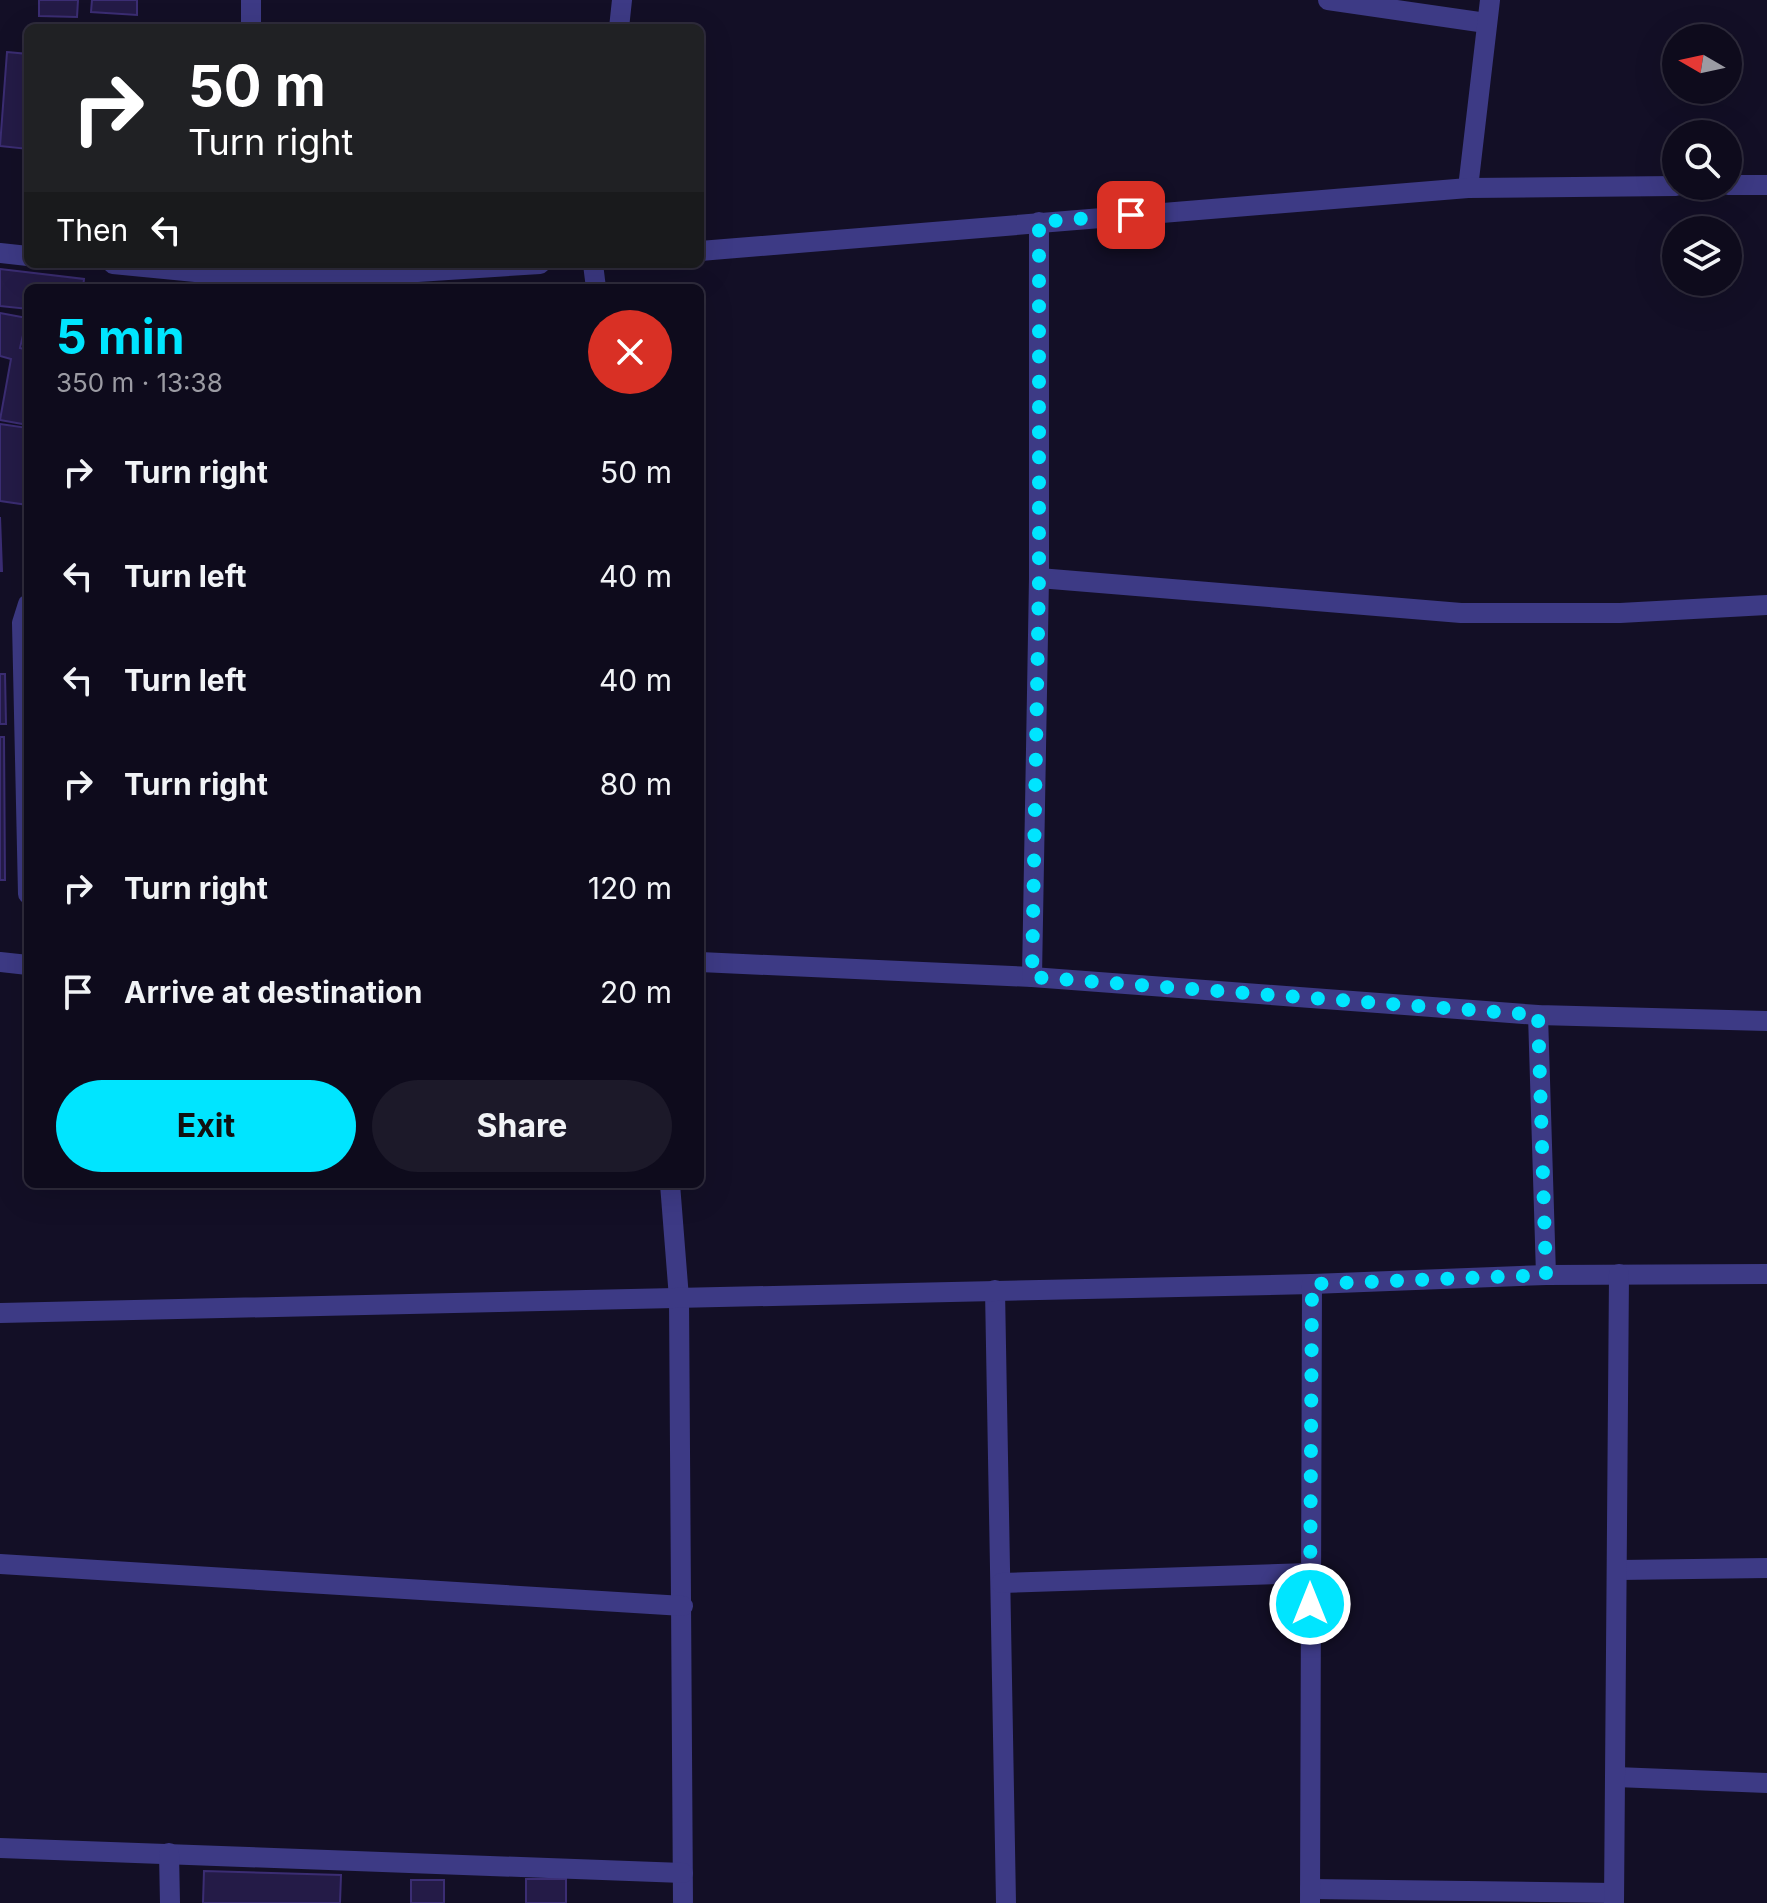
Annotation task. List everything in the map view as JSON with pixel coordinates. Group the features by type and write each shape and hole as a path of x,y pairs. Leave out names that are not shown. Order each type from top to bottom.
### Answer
{"street":[{"path":"251,0 251,24"},
{"path":"619,24 622,0"},
{"path":"1328,0 1486,23"},
{"path":"1468,188 1490,0"},
{"path":"1742,185 1767,185"},
{"path":"704,251 1468,188 1662,186"},
{"path":"1032,977 1039,578 1039,222"},
{"path":"0,253 24,256"},
{"path":"202,268 247,270 342,282 496,268"},
{"path":"1039,578 1461,613 1620,613 1767,605"},
{"path":"24,617 24,713"},
{"path":"0,962 24,965"},
{"path":"704,962 1032,977 1538,1015 1767,1021"},
{"path":"1538,1015 1546,1275"},
{"path":"670,1188 679,1298 683,1903"},
{"path":"1312,1284 1310,1896 1614,1898 1619,1274"},
{"path":"0,1313 1312,1284 1546,1275 1767,1274"},
{"path":"995,1290 1006,1903"},
{"path":"0,1564 683,1606"},
{"path":"1619,1570 1767,1568"},
{"path":"1001,1583 1310,1573"},
{"path":"1616,1777 1767,1783"},
{"path":"0,1848 683,1873"},
{"path":"169,1853 170,1903"}],"building":[{"path":"39,0 78,0 77,17 39,16"},
{"path":"92,0 137,0 137,15 91,12"},
{"path":"7,52 24,54 24,149 0,146"},
{"path":"0,269 84,279 83,284 24,284 24,309 0,306"},
{"path":"0,313 24,317 20,348 24,349 24,424 0,420 11,359 0,356"},
{"path":"0,424 24,427 24,504 0,501"},
{"path":"0,517 2,571 0,571"},
{"path":"0,674 5,674 6,724 0,724"},
{"path":"0,737 4,737 5,880 0,880"},
{"path":"204,1871 341,1875 340,1903 203,1903"},
{"path":"526,1879 566,1879 566,1903 526,1903"},
{"path":"411,1880 444,1880 444,1903 411,1903"}],"route":[{"path":"1131,215 1039,222 1039,578 1032,977 1538,1015 1546,1275 1312,1284 1310,1604"}]}
